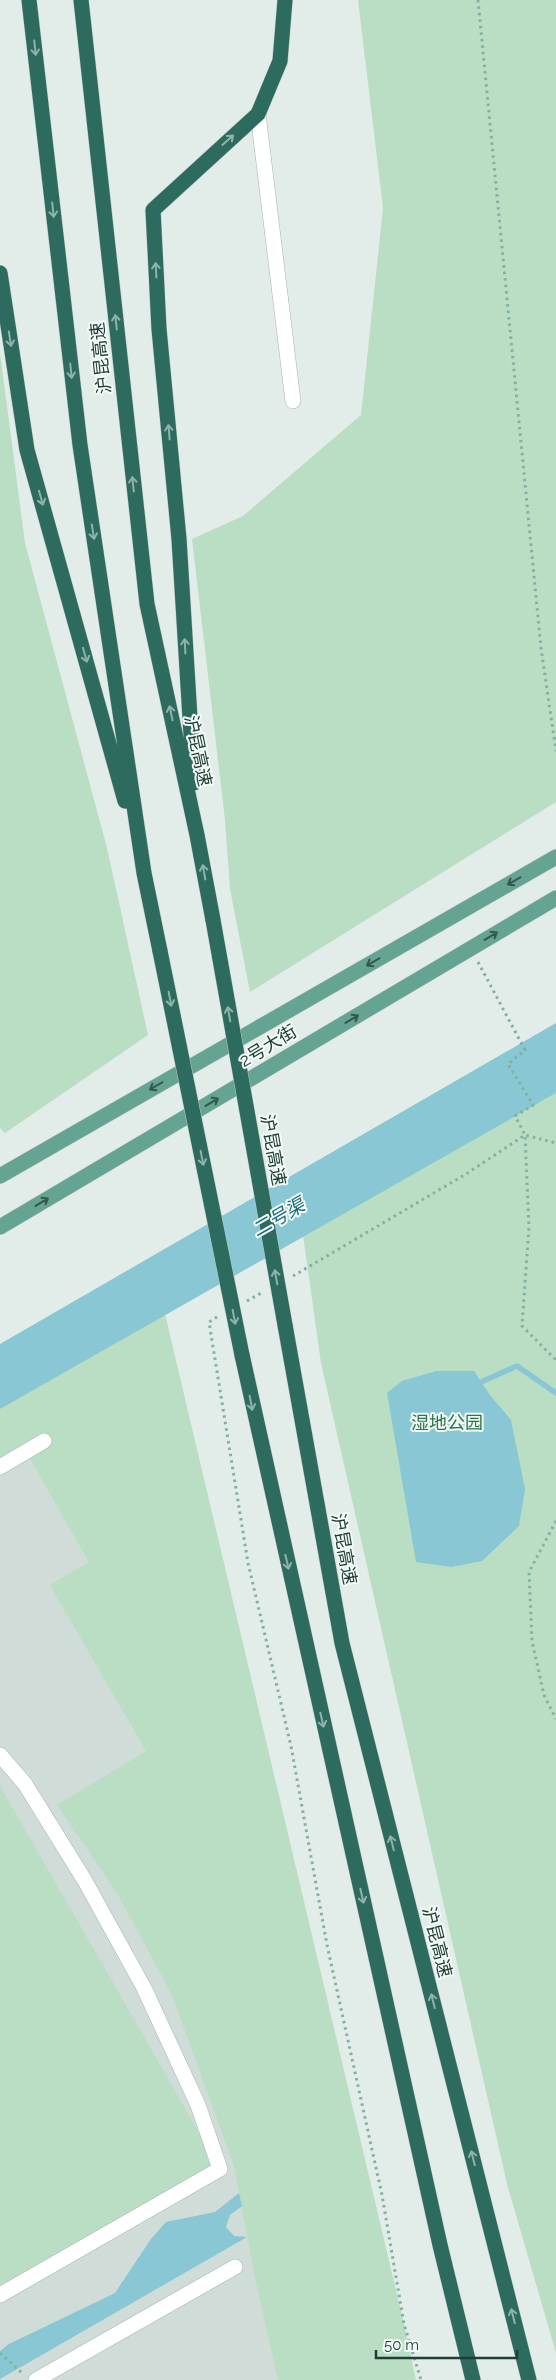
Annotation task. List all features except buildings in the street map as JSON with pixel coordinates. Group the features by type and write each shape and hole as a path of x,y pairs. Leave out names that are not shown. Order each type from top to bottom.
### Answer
{"highway":[{"name":"沪昆高速","path":"29,0 80,445 144,873 242,1355 436,2225 473,2380"},
{"name":"沪昆高速","path":"80,0 147,604 197,835 213,920 342,1643 529,2380"},
{"path":"197,835 179,539 160,329 153,210 258,114 280,61 286,0"},
{"path":"0,273 27,450 144,873"}],"main road":[{"name":"2号大街","path":"0,1176 556,857"},
{"name":"2号大街","path":"0,1227 556,898"}],"street":[{"path":"258,114 293,401"},
{"path":"0,1467 44,1441"},
{"path":"0,1754 25,1784 80,1873 144,1988 198,2105 220,2169 0,2295"},
{"path":"30,2377 235,2266"}],"path":[{"path":"478,0 541,648 556,751"},
{"path":"471,948 525,1050 508,1064 533,1105 515,1116 525,1135 529,1227 522,1326 556,1360"},
{"path":"525,1135 556,1142"},
{"path":"556,1521 529,1572 532,1641 544,1695 556,1719"},
{"path":"0,2353 30,2377"}],"shaded area":[{"path":"165,1314 409,2380 0,2380 0,1408"}],"green space":[{"path":"358,0 556,0 556,802 250,992 230,889 225,820 192,539 243,516 361,415 383,208"},
{"path":"0,353 25,543 107,848 148,1035 5,1133 0,1128"},
{"name":"湿地公园","path":"556,1093 556,2353 507,2184 321,1363 303,1235"},
{"path":"165,1314 416,2380 278,2380 254,2273 234,2166 172,1995 117,1893 57,1805 146,1751 50,1585 89,1562 26,1452 0,1466 0,1409"},
{"path":"0,1786 220,2169 0,2295"}],"water":[{"name":"二号渠","path":"556,1023 556,1093 0,1409 0,1344"},
{"path":"436,1371 474,1371 490,1395 511,1420 525,1489 519,1526 482,1561 451,1567 416,1562 387,1393 402,1381"},
{"path":"239,2193 242,2206 230,2215 226,2227 234,2236 247,2237 0,2379 0,2351 9,2344 115,2293 151,2239 166,2222 215,2212"}],"waterway":[{"path":"481,1382 517,1366 556,1393"}]}
